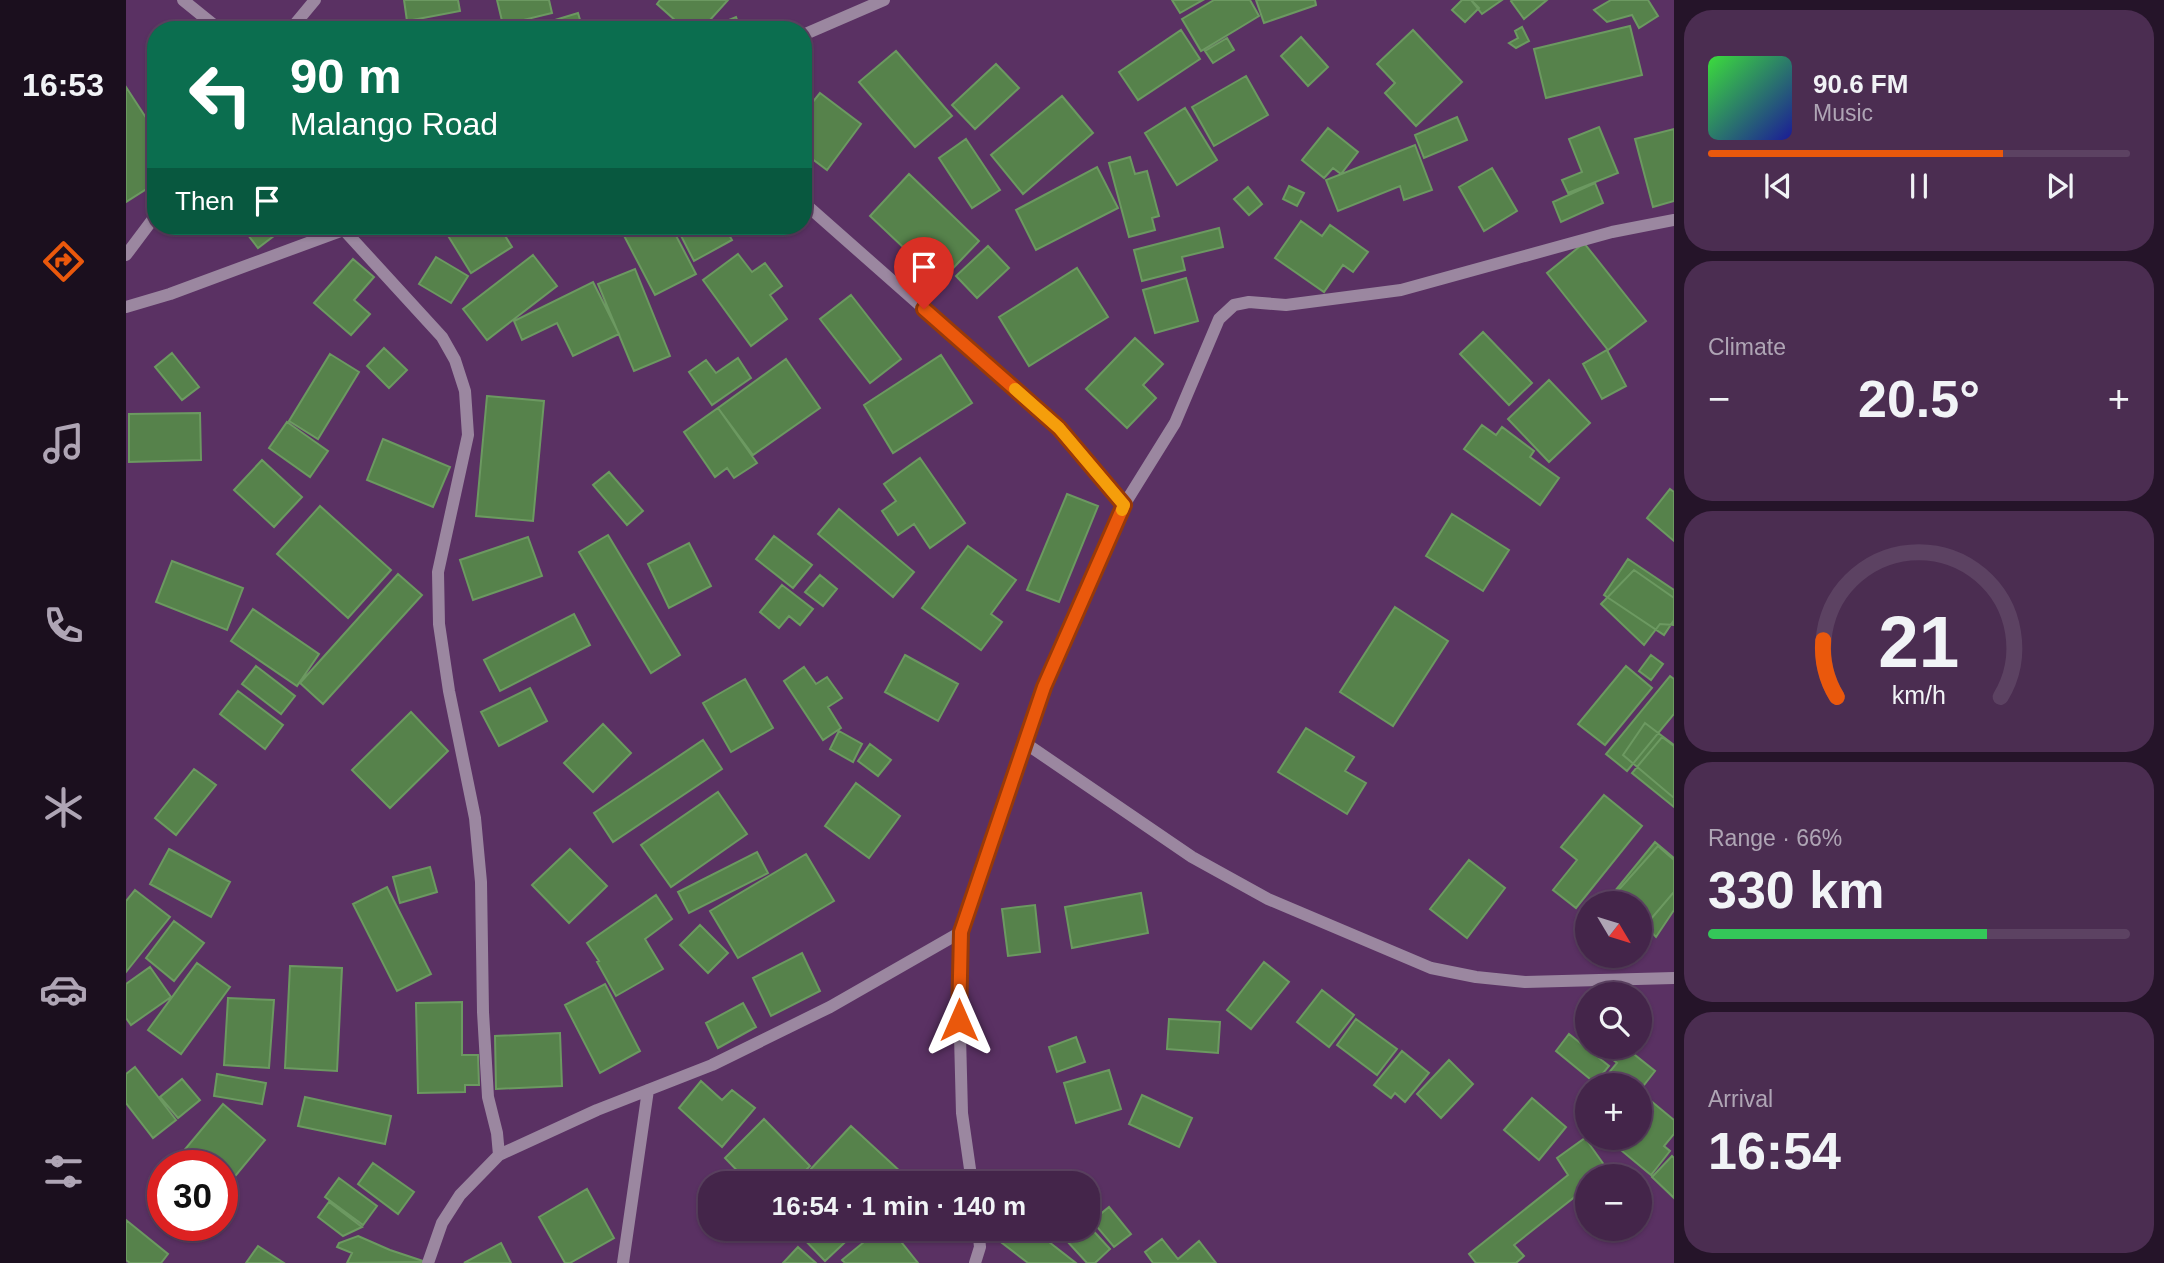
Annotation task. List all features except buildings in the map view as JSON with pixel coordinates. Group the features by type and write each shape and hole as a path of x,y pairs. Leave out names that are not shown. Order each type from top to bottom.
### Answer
{"street":[{"path":"183,0 209,21"},
{"path":"298,21 315,0"},
{"path":"812,31 884,0"},
{"path":"812,210 1059,428 1124,505"},
{"path":"970,1171 962,1113 959,997 961,932 1044,687 1124,505 1175,424 1219,319 1234,305 1249,302 1286,305 1401,290 1612,232 1674,220"},
{"path":"126,255 147,227"},
{"path":"126,307 170,294 330,235"},
{"path":"355,235 442,337 465,391 468,435 438,572 439,624 449,691 475,818 481,883 483,1012 488,1097 497,1133 499,1155"},
{"path":"1025,743 1192,858 1268,899 1431,968 1476,977 1525,982 1674,978"},
{"path":"428,1263 442,1223 460,1195 499,1155 597,1110 712,1065 830,1007 961,932"},
{"path":"623,1263 648,1090"},
{"path":"975,1263 979,1241"}],"slow traffic":[{"path":"1015,389 1059,428 1124,505 1122,510"}],"route":[{"path":"924,309 1059,428 1124,505 1044,687 961,932 959,1020"}]}
